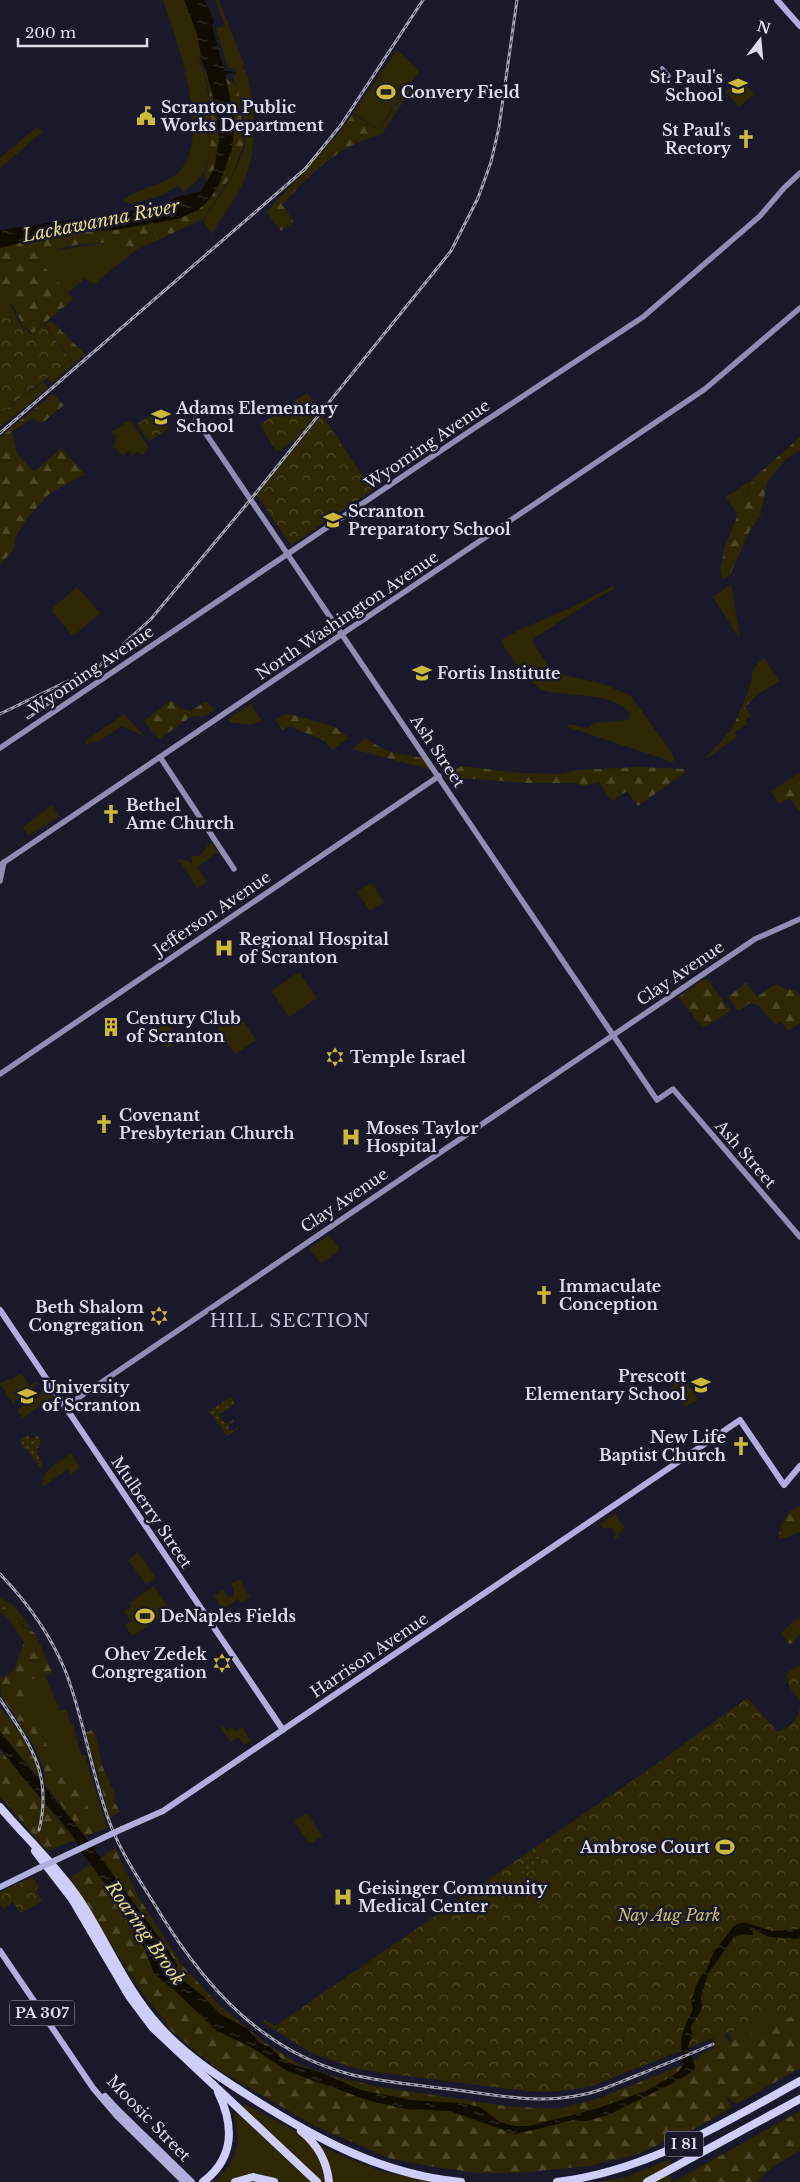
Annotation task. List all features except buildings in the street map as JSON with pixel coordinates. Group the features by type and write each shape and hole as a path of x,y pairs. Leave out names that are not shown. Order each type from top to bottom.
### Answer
{"highway":[{"path":"0,1807 70,1886 131,1988 160,2027 177,2044 208,2069 288,2121 336,2147 402,2171 461,2182"},
{"path":"0,1813 68,1892 129,1996 153,2028 317,2182"},
{"name":"I 81","path":"557,2182 604,2174 656,2157 705,2134 800,2081"},
{"path":"203,2182 219,2167 226,2153 229,2138 227,2114 215,2088"},
{"name":"I 81","path":"647,2182 800,2099"},
{"path":"288,2121 305,2135 321,2154 327,2169 329,2182"},
{"path":"235,2182 253,2177 274,2182"}],"main road":[{"path":"777,0 800,26"},
{"path":"662,69 668,76"},
{"name":"Wyoming Avenue","path":"0,748 642,317 760,216 800,173"},
{"name":"North Washington Avenue","path":"2,864 705,389 800,308"},
{"name":"Ash Street","path":"196,419 657,1100 673,1089 800,1237"},
{"path":"160,758 234,869"},
{"name":"Jefferson Avenue","path":"0,1074 439,776"},
{"path":"0,881 2,864"},
{"name":"Clay Avenue","path":"65,1407 755,939 800,919"},
{"name":"Mulberry Street","path":"0,1310 283,1730"},
{"name":"Harrison Avenue","path":"0,1888 162,1811 740,1420 784,1485 800,1466"},
{"name":"Moosic Street","path":"0,1951 88,2080 116,2115 184,2182"},
{"name":"Moosic Street","path":"86,2075 91,2078 120,2112 192,2182"}],"green space":[{"path":"163,0 184,0 198,38 200,46 199,59 206,84 211,114 209,157 201,176 184,192 178,185 163,195 130,204 123,200 134,193 163,182 175,175 187,161 192,141 193,118 189,91 176,39"},
{"path":"215,0 218,0 222,8 244,64 243,69 246,70 252,97 254,140 249,168 244,181 212,234 203,221 240,161 245,142 242,109 233,77 237,73 235,68 228,68 216,28 225,26"},
{"name":"Convery Field","path":"397,50 419,71 378,129 353,113"},
{"path":"204,71 234,82 239,92 244,143 233,173 203,219 138,249 114,244 88,243 62,248 39,258 39,261 73,299 33,333 23,326 13,305 0,299 0,246 37,238 130,224 211,188 204,176 210,150 212,123 210,97"},
{"path":"737,75 754,94 739,107 725,91 736,82 733,79"},
{"path":"409,88 411,90 381,135 352,145 339,153 304,182 283,204 279,199 339,133 353,114 378,130"},
{"path":"37,127 42,132 0,168 0,158"},
{"path":"278,199 294,222 281,231 267,212"},
{"path":"109,242 124,244 137,249 93,285 85,278 68,293 39,261 39,258 51,251"},
{"path":"0,299 9,304 22,327 32,334 44,325 71,360 0,413"},
{"path":"51,321 85,354 52,383 47,378 72,360 45,325"},
{"path":"43,382 48,388 0,427 0,414"},
{"path":"307,393 319,411 296,439 277,452 260,425"},
{"path":"53,394 64,405 42,423 32,418 13,431 12,429 17,454 34,472 61,448 85,474 50,493 28,517 16,536 14,549 0,565 0,438"},
{"path":"159,410 165,419 168,429 149,441 137,424"},
{"path":"322,415 372,490 291,545 256,494"},
{"path":"130,420 149,448 142,455 137,451 133,456 128,450 123,456 113,446 116,442 114,439 117,438 111,432"},
{"path":"800,437 800,450 785,460 767,482 760,517 750,530 730,575 723,580 720,571 725,546 753,479"},
{"path":"752,480 738,515 726,497"},
{"path":"731,584 740,637 713,597"},
{"path":"613,586 615,588 533,639 534,645 554,673 600,683 630,695 672,753 673,762 568,727 569,724 588,728 594,723 628,720 630,713 622,706 602,698 556,693 541,689 521,670 501,640"},
{"path":"77,587 100,613 73,636 51,610"},
{"path":"764,658 780,681 758,694 748,693 754,667"},
{"path":"748,693 758,694 745,707 751,716 745,721 747,724 734,733 737,737 704,760 732,729"},
{"path":"171,700 179,708 191,711 206,701 214,710 202,717 193,716 159,739 144,721"},
{"path":"251,704 262,721 251,725 230,722 228,719"},
{"path":"124,714 144,736 122,726 99,741 85,744 87,740"},
{"path":"290,714 335,727 349,738 332,750 325,741 289,726 283,730 275,720 283,715"},
{"path":"366,738 386,750 423,758 430,769 352,749"},
{"path":"462,766 519,773 560,774 581,770 638,767 683,769 686,772 638,806 627,791 612,801 599,782 584,786 575,783 526,783 459,778 447,779 448,774"},
{"path":"800,772 799,811 790,798 779,804 771,791"},
{"path":"52,805 59,816 0,858 55,817 28,835 23,827"},
{"path":"211,842 218,852 197,867 207,882 197,888 178,859 189,861 192,864 192,856 199,856"},
{"path":"371,882 384,902 370,911 357,892"},
{"path":"299,972 317,998 289,1017 271,991"},
{"path":"706,978 731,1011 703,1028 678,997"},
{"path":"746,983 757,997 776,984 785,989 795,990 800,996 800,1023 788,1031 781,1021 776,1025 758,1005 750,1003 738,1011 728,997"},
{"path":"238,1013 256,1040 235,1054 217,1028"},
{"path":"167,1022 180,1040 167,1048 155,1031"},
{"path":"329,1235 339,1249 338,1252 321,1263 309,1249"},
{"path":"21,1373 30,1386 36,1382 38,1384 14,1402 17,1409 0,1384 7,1379 11,1380"},
{"path":"683,1379 698,1399 686,1407 671,1387"},
{"path":"47,1389 55,1400 50,1398 23,1418 17,1410"},
{"path":"231,1397 235,1403 218,1415 226,1424 233,1419 234,1421 228,1426 231,1431 242,1426 227,1436 209,1411"},
{"path":"28,1435 31,1439 37,1435 41,1442 36,1451 42,1463 42,1470 26,1448 24,1449 21,1444 22,1441 19,1441"},
{"path":"71,1453 80,1468 71,1474 68,1469 43,1487 43,1481 48,1471"},
{"path":"800,1506 800,1532 782,1539 778,1538 784,1518 790,1511"},
{"path":"615,1513 625,1529 615,1539 616,1535 611,1527 604,1529 600,1524"},
{"path":"138,1552 156,1578 146,1584 128,1560"},
{"path":"239,1579 250,1597 241,1603 238,1599 223,1609 214,1596 223,1589 228,1598 233,1595 234,1588 231,1584"},
{"name":"DeNaples Fields","path":"154,1586 171,1611 132,1636 125,1625 131,1621 124,1611 131,1607 129,1603"},
{"path":"0,1598 13,1605 34,1631 11,1616 0,1603"},
{"path":"0,1603 23,1627 35,1633 52,1672 21,1684 55,1763 58,1767 65,1765 69,1769 99,1831 85,1836 45,1784 44,1768 33,1744 2,1697 0,1679 14,1670 24,1643 9,1619 0,1612"},
{"path":"800,1616 800,1632 794,1643 789,1644 782,1633"},
{"path":"800,1665 800,1701 790,1688 786,1674"},
{"path":"45,1675 59,1708 58,1711 66,1709 71,1725 73,1724 81,1755 85,1755 107,1828 99,1831 62,1766 58,1767 55,1763 28,1704 21,1684"},
{"name":"Nay Aug Park","path":"747,1698 778,1732 792,1723 797,1717 800,1708 800,2004 594,2085 552,2092 527,2091 383,2073 350,2067 310,2052 262,2022 265,2020 275,2026 665,1758"},
{"path":"0,1708 26,1741 39,1769 41,1780 0,1731"},
{"path":"224,1726 227,1731 232,1727 235,1732 242,1727 251,1741 244,1745 238,1737 230,1742 221,1728"},
{"path":"92,1729 96,1735 101,1763 115,1795 113,1800 120,1811 110,1818 86,1733"},
{"path":"0,1750 75,1840 47,1851 0,1796"},
{"path":"307,1813 322,1836 310,1844 294,1821"},
{"path":"115,1848 137,1895 181,1964 219,2005 264,2042 300,2065 339,2078 380,2087 505,2106 558,2109 597,2099 698,2059 699,2055 800,2013 800,2068 736,2104 723,2093 732,2107 700,2126 638,2154 589,2166 517,2173 479,2173 389,2158 315,2126 217,2069 173,2032 140,1990 70,1878"},
{"path":"538,1852 544,1863 524,1875 517,1864"},
{"path":"32,1877 39,1886 36,1892 43,1901 20,1913 13,1902 3,1909 0,1904 0,1892"},
{"path":"800,1991 800,2013 733,2041 729,2036 730,2030 726,2030 725,2037 729,2042 714,2049 713,2033"},
{"path":"245,2104 335,2153 383,2172 436,2182 213,2182 227,2169 236,2151 238,2133 234,2115"},
{"path":"800,2111 800,2150 770,2169 756,2182 673,2182"},
{"path":"668,2160 672,2164 666,2168 672,2181 670,2182 599,2182 626,2177"}],"water":[{"name":"Lackawanna River","path":"184,0 205,0 214,21 212,25 224,71 235,72 232,75 231,73 225,75 235,121 232,149 219,185 209,200 198,210 178,219 115,230 60,233 0,248 0,230 161,206 175,197 200,192 214,169 219,140 216,110 202,61 197,34"},
{"path":"0,1732 87,1839 164,1944 177,1964 177,1976 202,1995 220,2014 248,2029 260,2043 270,2047 285,2062 323,2073 361,2090 411,2100 461,2103 480,2107 500,2122 515,2126 529,2126 595,2109 646,2091 677,2073 684,2064 681,2041 686,2023 693,2009 691,2002 696,1986 702,1974 706,1971 714,1952 734,1926 743,1922 772,1931 800,1929 800,1939 769,1937 754,1930 752,1931 753,1935 742,1934 734,1937 708,1974 701,1997 702,2009 691,2026 692,2036 688,2047 695,2066 694,2071 608,2115 586,2121 572,2120 515,2134 450,2111 406,2109 370,2101 287,2071 251,2047 217,2031 174,1990 154,1974 145,1949 130,1926 121,1905 82,1853 73,1835 20,1774 0,1747"}],"waterway":[{"name":"Roaring Brook","path":"531,2130 575,2119"}],"railway":[{"path":"0,433 305,169 341,125 423,0"},
{"path":"0,714 99,666 151,619 251,499 451,251 478,198 491,162 499,127 517,0"},
{"path":"28,718 88,676"},
{"path":"0,1574 37,1619 65,1670 78,1709 104,1807 128,1862 180,1944 199,1970 219,1993 265,2034 290,2050 318,2064 349,2074 399,2083 528,2099 560,2098 591,2093 713,2044"},
{"path":"0,1699 29,1745 41,1776 43,1810 39,1830"}],"place":[{"name":"St. Paul's School","path":"738,86"},
{"name":"Convery Field","path":"386,92"},
{"name":"Scranton Public Works Department","path":"146,116"},
{"name":"St Paul's Rectory","path":"746,139"},
{"name":"Adams Elementary School","path":"161,417"},
{"name":"Scranton Preparatory School","path":"333,520"},
{"name":"Fortis Institute","path":"422,673"},
{"name":"Bethel Ame Church","path":"111,814"},
{"name":"Regional Hospital of Scranton","path":"224,948"},
{"name":"Century Club of Scranton","path":"111,1027"},
{"name":"Temple Israel","path":"335,1057"},
{"name":"Covenant Presbyterian Church","path":"104,1124"},
{"name":"Moses Taylor Hospital","path":"351,1137"},
{"name":"Immaculate Conception","path":"544,1295"},
{"name":"Beth Shalom Congregation","path":"159,1316"},
{"name":"Prescott Elementary School","path":"701,1385"},
{"name":"University of Scranton","path":"27,1396"},
{"name":"New Life Baptist Church","path":"741,1446"},
{"name":"DeNaples Fields","path":"145,1616"},
{"name":"Ohev Zedek Congregation","path":"222,1663"},
{"name":"Ambrose Court","path":"725,1847"},
{"name":"Geisinger Community Medical Center","path":"343,1897"}],"district":[{"name":"HILL SECTION","path":"290,1321"}]}
